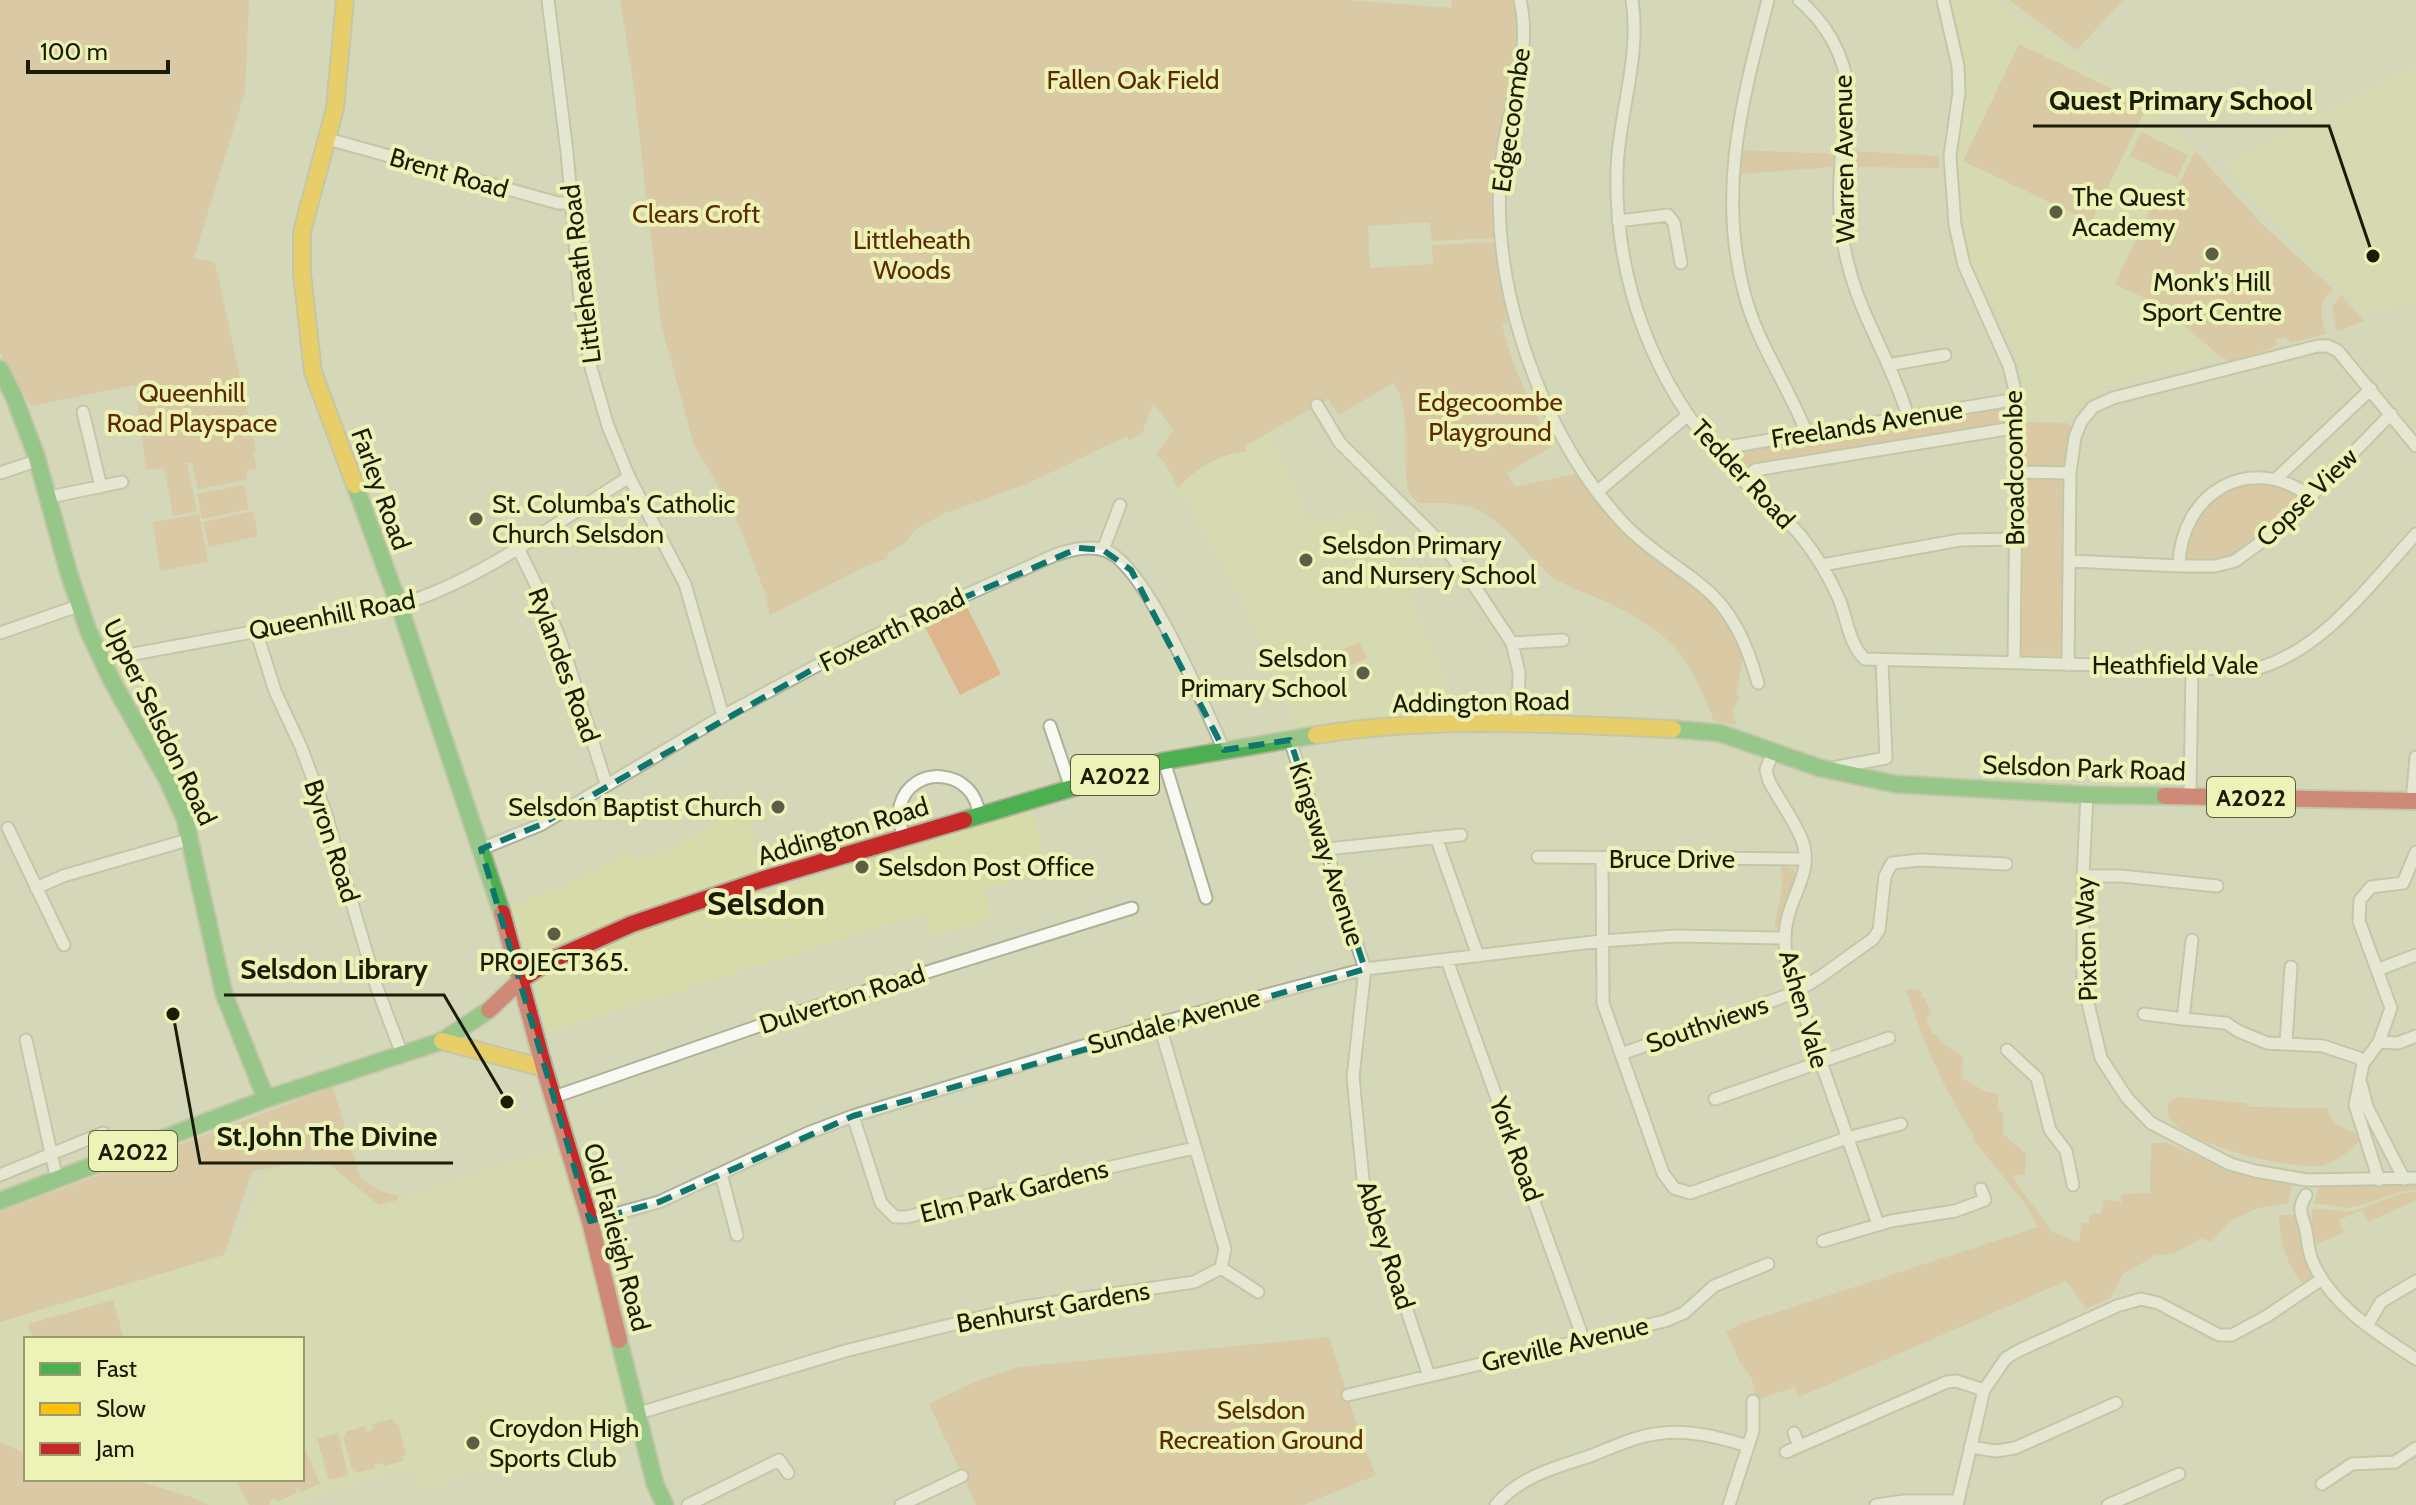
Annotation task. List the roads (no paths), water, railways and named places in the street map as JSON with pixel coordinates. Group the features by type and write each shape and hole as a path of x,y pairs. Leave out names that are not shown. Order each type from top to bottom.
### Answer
{"main road":[{"name":"Farley Road","path":"345,0 341,62 328,139 302,232 302,273 313,372 399,605 510,936 521,980"},
{"name":"Upper Selsdon Road","path":"0,369 23,415 39,460 78,606 101,660 179,804 191,839 207,925 230,1013 266,1099"},
{"name":"Addington Road","path":"0,1201 266,1099 442,1041 484,1015 521,980 549,961 632,924 736,888 1164,761 1341,731 1411,725 1518,723 1700,731 1720,733 1756,745"},
{"name":"Selsdon Park Road","path":"1756,745 1820,768 1895,784 2087,795 2414,801"},
{"name":"Old Farleigh Road","path":"521,980 590,1221 655,1484 665,1505"},
{"path":"442,1041 544,1068"}],"street":[{"name":"Littleheath Road","path":"548,0 559,76 580,301 591,368 608,426 629,477 685,584 723,716"},
{"name":"Edgecoombe","path":"1520,0 1524,50 1503,147 1499,190 1500,239 1524,350 1566,443 1597,492 1626,526 1703,586 1728,612 1749,651 1758,683"},
{"name":"Tedder Road","path":"1632,0 1631,64 1617,167 1618,221 1623,260 1642,326 1658,366 1688,415 1719,455 1792,526 1822,565 1848,622 1857,652 1865,659 1882,661"},
{"path":"1768,0 1737,128 1731,191 1732,221 1749,307 1770,360 1807,434"},
{"name":"Warren Avenue","path":"1799,0 1824,26 1843,63 1849,102 1841,161 1842,232 1847,262 1862,310 1908,417"},
{"name":"Broadcoombe","path":"1943,0 1958,66 1959,92 1950,156 1955,225 1964,265 2009,366 2017,399 2014,662"},
{"name":"Brent Road","path":"328,139 478,182 558,203 571,203"},
{"path":"1618,221 1668,215 1674,223 1681,263"},
{"path":"2068,665 2070,473 2075,437 2081,422 2093,407 2113,398 2328,346 2338,351 2416,446"},
{"path":"1888,365 1945,355"},
{"path":"2276,479 2371,389"},
{"name":"Freelands Avenue","path":"1719,455 1734,446 2017,399"},
{"path":"1317,405 1340,443 1442,544 1512,643 1519,672 1518,723"},
{"path":"83,412 101,487"},
{"name":"Copse View","path":"2070,561 2215,566 2235,561 2279,529 2391,414"},
{"path":"1597,492 1688,415"},
{"name":"Freelands Avenue","path":"1743,480 1755,470 2019,427"},
{"path":"0,473 39,460"},
{"path":"2017,472 2070,473"},
{"name":"Queenhill Road","path":"101,660 399,605 427,597 518,548 629,477"},
{"path":"2179,566 2180,548 2192,514 2216,490 2244,479 2261,477 2276,479 2311,497"},
{"path":"50,497 122,482"},
{"path":"1120,505 1103,550 1120,558 1131,570 1164,623 1224,750"},
{"name":"Heathfield Vale","path":"1882,661 2255,669 2277,663 2320,635 2416,534"},
{"path":"1822,565 1960,540 2017,539"},
{"name":"Rylandes Road","path":"518,548 545,602 566,656 606,783"},
{"name":"Foxearth Road","path":"481,849 540,825 723,716 859,643 1055,555 1079,548 1103,550"},
{"path":"0,633 78,606"},
{"name":"Byron Road","path":"256,631 275,691 301,747 325,811 377,988 402,1054"},
{"path":"1512,643 1563,640"},
{"path":"1820,768 1843,767 1886,758 1882,661"},
{"path":"2190,796 2192,668"},
{"path":"1050,726 1071,788"},
{"name":"Kingsway Avenue","path":"1290,740 1365,969"},
{"path":"1773,751 1766,770 1769,781 1803,842 1805,859"},
{"path":"2414,801 2416,757"},
{"path":"1164,761 1206,898"},
{"path":"903,838 899,816 902,802 913,787 927,779 947,777 966,785 976,799 979,816"},
{"name":"Pixton Way","path":"2087,795 2083,982 2101,1058 2127,1098 2151,1123 2230,1164 2307,1180 2410,1179"},
{"path":"8,828 64,945"},
{"path":"1327,849 1461,835"},
{"path":"1436,837 1478,956"},
{"path":"36,888 63,876 191,839"},
{"path":"2379,1180 2355,1105 2363,1064 2379,1042 2391,1008 2359,921 2360,900 2371,887 2403,883 2416,852"},
{"name":"Bruce Drive","path":"1538,857 1805,859"},
{"path":"1602,859 1603,1003 1663,1173 1674,1188 1690,1193 1847,1138 1901,1124"},
{"name":"Ashen Vale","path":"1805,859 1803,881 1788,914 1784,938 1787,966 1818,1062 1878,1224"},
{"name":"Southviews","path":"1621,1054 1794,993 1873,939 1882,922 1885,876 1892,863 1920,860 2006,864"},
{"path":"2083,876 2121,876 2218,887"},
{"name":"Dulverton Road","path":"554,1097 793,1014 1132,908"},
{"name":"Sundale Avenue","path":"590,1221 659,1202 808,1133 853,1116 1159,1023 1365,969 1601,941 1676,936 1784,938"},
{"path":"2183,1019 2192,940"},
{"path":"2377,970 2416,955"},
{"name":"York Road","path":"1447,960 1583,1338"},
{"path":"2286,1043 2291,967"},
{"name":"Abbey Road","path":"1365,969 1353,1077 1363,1180 1429,1376"},
{"path":"2144,1014 2226,1022 2238,1031 2267,1043 2323,1046 2359,1058 2363,1064"},
{"path":"1159,1023 1225,1249 1221,1268 1258,1292"},
{"path":"2379,1042 2398,1043 2416,1036"},
{"path":"1715,1099 1889,1038"},
{"path":"26,1040 57,1180"},
{"path":"2007,1050 2037,1078 2050,1130 2066,1151 2073,1185"},
{"path":"2361,1084 2367,1107 2410,1179"},
{"name":"Elm Park Gardens","path":"853,1116 881,1203 895,1217 907,1217 1194,1148"},
{"path":"0,1175 103,1133"},
{"path":"721,1174 737,1235"},
{"path":"2307,1180 2300,1217 2308,1248 2322,1279 2349,1310 2416,1359"},
{"path":"1823,1241 1878,1224 1955,1211 1985,1200 1981,1189"},
{"name":"Greville Avenue","path":"1348,1395 1665,1321 1684,1313 1714,1286 1768,1264"},
{"name":"Benhurst Gardens","path":"639,1413 845,1351 1023,1307 1194,1282 1221,1268"},
{"path":"1876,1505 1904,1501 1957,1503 1984,1390 2006,1358 2132,1300 2149,1300 2219,1335 2232,1335 2322,1279"},
{"path":"2368,1324 2381,1302 2416,1281"},
{"path":"1786,1452 1947,1382 1956,1381 1984,1390"},
{"path":"1729,1505 1748,1446 1753,1401"},
{"path":"1970,1447 1996,1451 2015,1448 2116,1403"},
{"path":"1496,1505 1522,1483 1550,1468 1637,1438 1687,1432 1712,1435 1748,1446"},
{"path":"1794,1433 1799,1446"},
{"path":"2322,1484 2352,1464 2395,1462 2416,1448"},
{"path":"688,1505 779,1460 788,1473"},
{"path":"2108,1505 2179,1474"},
{"path":"901,1505 962,1476"}],"place":[{"name":"The Quest Academy","path":"2056,212"},
{"name":"Monk's Hill Sport Centre","path":"2212,254"},
{"name":"Quest Primary School","path":"2373,256"},
{"name":"St. Columba's Catholic Church Selsdon","path":"476,519"},
{"name":"Selsdon Primary and Nursery School","path":"1306,560"},
{"name":"Selsdon Primary School","path":"1363,673"},
{"name":"Selsdon Baptist Church","path":"778,807"},
{"name":"Selsdon Post Office","path":"862,867"},
{"name":"PROJECT365.","path":"554,934"},
{"name":"St.John The Divine","path":"173,1014"},
{"name":"Selsdon Library","path":"507,1102"},
{"name":"Croydon High Sports Club","path":"473,1443"}],"district":[{"name":"Selsdon","path":"766,903"}],"park label":[{"name":"Fallen Oak Field","path":"1133,80"},
{"name":"Clears Croft","path":"696,214"},
{"name":"Littleheath Woods","path":"912,255"},
{"name":"Queenhill Road Playspace","path":"192,408"},
{"name":"Edgecoombe Playground","path":"1490,417"},
{"name":"Selsdon Recreation Ground","path":"1261,1425"}]}
